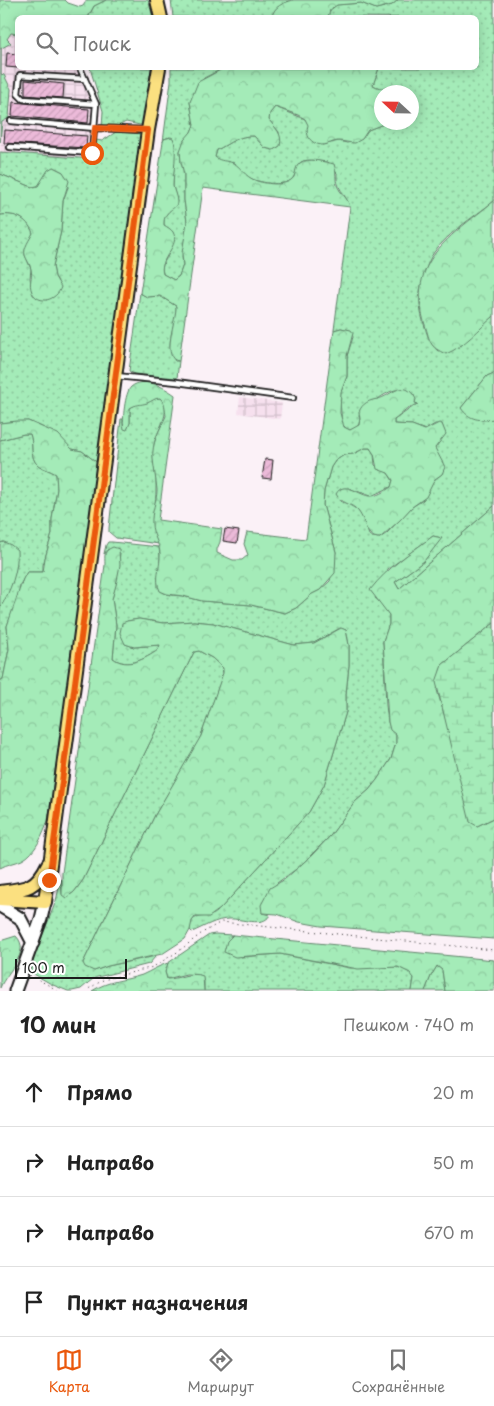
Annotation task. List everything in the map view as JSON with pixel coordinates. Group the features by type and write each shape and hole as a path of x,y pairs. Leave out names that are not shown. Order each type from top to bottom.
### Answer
{"main road":[{"path":"157,0 160,15"},
{"path":"15,991 33,943 45,902 148,130 159,70"},
{"path":"0,892 21,890 32,886 39,880 51,857"},
{"path":"0,899 45,902"},
{"path":"0,906 20,918 33,943"}],"lane":[{"path":"10,147 92,153 96,104 81,70"},
{"path":"85,79 20,75 18,94 23,99 96,104"},
{"path":"11,121 148,130"},
{"path":"116,376 177,382 293,398"}],"path":[{"path":"85,991 103,980 153,967 221,922 494,950"},
{"path":"23,971 59,991"}],"shaded area":[{"path":"11,33 15,34 15,70 86,70 100,113 93,159 0,152 2,121 1,48 11,43 7,39"},
{"path":"240,397 282,403 280,419 238,413"}],"green space":[{"path":"0,0 65,0 80,7 87,0 106,0 94,6 89,15 15,15 15,34 11,33 7,39 11,43 0,49"},
{"path":"106,0 148,0 152,15 90,15 94,6"},
{"path":"171,0 293,0 287,2 275,15 173,15"},
{"path":"293,0 398,0 392,5 376,9 361,3 337,5 330,10 329,15 272,15 282,4"},
{"path":"398,0 494,0 494,201 451,234 436,249 426,268 420,289 420,300 428,337 438,351 462,345 494,316 494,373 487,376 461,408 481,420 494,419 494,506 399,589 395,582 424,561 441,538 433,536 388,569 375,598 389,615 389,624 383,641 386,705 388,722 391,730 396,735 396,743 391,759 377,780 355,802 331,835 299,867 277,883 262,913 270,915 267,919 257,922 224,919 192,932 190,930 192,920 198,917 210,916 220,909 309,812 324,785 346,712 349,645 346,630 340,628 314,643 294,645 213,623 194,621 163,623 139,619 127,621 125,644 134,647 160,645 158,650 148,657 136,662 125,663 113,658 116,625 112,599 117,580 120,553 108,549 104,554 108,542 159,547 158,587 164,593 202,601 251,605 285,613 296,608 330,581 336,552 323,505 324,491 331,467 335,461 344,455 370,448 374,454 375,465 388,473 393,481 391,487 371,496 348,488 340,501 357,510 369,535 380,538 412,507 423,500 435,479 442,474 435,448 445,434 442,424 435,424 425,430 412,425 394,424 394,420 417,404 415,403 414,395 407,390 393,391 378,399 359,415 360,421 356,428 350,430 342,424 341,392 347,376 347,356 353,337 350,330 341,328 334,330 350,207 339,187 337,173 327,162 307,160 299,164 292,179 288,182 277,184 252,179 244,174 234,163 220,161 215,157 217,150 235,140 249,136 254,136 265,148 273,150 279,146 279,132 269,120 270,113 275,107 305,119 322,145 339,141 347,143 362,139 368,130 374,128 374,130 419,130 419,85 374,86 373,85 378,70 479,70 479,15 329,15 330,10 336,5 361,3 376,9 392,5"},
{"path":"1,48 1,74 4,75 11,89 9,118 2,122 0,142"},
{"path":"91,70 151,70 144,123 140,125 126,122 114,128 102,127 103,111"},
{"path":"171,70 220,70 204,78 190,102 194,125 180,151 184,173 184,200 187,222 182,257 183,265 179,276 174,280 163,274 162,270 171,245 169,229 164,225 164,217 177,202 173,186 175,142 170,137 164,139 163,142"},
{"path":"220,70 378,70 373,85 374,128 368,130 362,139 355,143 338,141 322,145 314,143 309,138 308,125 305,119 275,107 270,113 269,120 280,135 280,146 273,150 265,148 254,136 249,136 235,140 217,150 215,157 217,159 236,164 253,179 271,184 291,180 294,177 297,166 303,161 317,160 334,164 337,185 350,207 203,188 179,361 173,359 170,346 176,306 160,296 147,297 140,293 163,142 164,139 171,137 173,138 175,148 173,186 177,202 175,207 166,216 164,225 173,232 175,237 162,268 163,274 174,280 179,276 183,265 182,253 187,222 184,200 184,174 180,151 184,140 194,125 190,102 198,82"},
{"path":"116,132 143,134 99,464 82,451 72,449 48,430 38,425 28,421 0,423 0,215 16,216 24,220 31,228 33,233 25,250 25,255 31,269 30,278 33,295 47,300 58,281 55,277 53,266 61,231 63,201 68,187 63,172 53,167 38,186 32,187 0,174 0,152 93,159 96,140 102,141"},
{"path":"53,167 63,172 69,181 63,201 61,231 53,266 55,277 61,287 59,292 52,298 43,300 39,299 32,292 30,283 31,269 25,252 33,233 24,220 11,215 0,215 0,174 32,187 38,186 48,170"},
{"path":"494,201 494,316 466,342 446,354 436,349 429,339 420,303 421,284 427,267 436,252 462,226"},
{"path":"140,293 147,297 160,296 176,306 170,348 175,361 179,361 177,378 134,374 129,371"},
{"path":"341,328 351,330 353,333 347,356 347,376 341,392 340,413 344,427 350,430 359,425 359,412 367,402 397,390 407,389 416,399 415,403 418,404 394,420 394,424 412,425 425,430 439,423 442,424 446,434 435,448 445,467 442,474 435,479 426,497 412,507 380,538 368,532 358,511 341,500 336,494 339,490 347,488 364,495 375,496 391,487 393,480 388,473 377,469 374,454 370,448 344,455 335,461 331,467 324,491 323,505 336,552 335,573 320,590 312,594 296,608 285,613 251,605 202,601 160,591 158,577 160,553 152,524 157,490 153,448 166,416 163,402 160,398 155,399 130,408 130,423 127,430 124,429 124,407 131,387 142,382 154,384 175,395 158,520 222,529 217,553 233,560 242,560 248,555 244,544 247,532 306,539 334,330"},
{"path":"494,373 494,419 480,420 471,417 461,408 487,376"},
{"path":"160,398 164,403 165,409 165,415 154,445 156,498 153,530 159,544 116,538 109,532 121,419 123,419 123,427 130,423 130,408"},
{"path":"28,421 58,434 72,449 82,451 99,464 48,821 38,843 27,857 0,868 0,681 3,679 9,649 7,626 27,572 43,572 52,534 52,519 57,489 56,474 35,462 30,434 0,440 0,423"},
{"path":"30,434 35,462 56,474 57,489 52,519 52,534 43,565 43,572 27,572 20,585 16,603 7,626 9,649 3,679 0,681 0,608 9,589 17,564 4,542 0,543 0,440"},
{"path":"494,506 494,623 442,665 437,690 477,826 494,818 494,939 321,926 299,922 277,914 262,913 261,905 270,888 285,879 331,835 355,802 377,780 391,759 396,743 396,735 390,730 388,722 383,641 389,624 389,615 370,590 392,567 408,554 433,536 442,538 424,561 395,582 399,589"},
{"path":"4,542 17,550 17,565 13,580 0,608 0,543"},
{"path":"113,547 119,549 120,565 112,599 116,625 113,658 118,661 124,663 136,662 158,650 160,645 134,647 125,644 120,633 122,623 139,619 163,623 194,621 213,623 294,645 314,643 341,628 346,630 349,645 349,665 346,712 324,785 309,812 220,909 209,917 195,917 185,939 162,954 94,971 85,967 83,963 155,815 201,736 223,673 223,668 212,658 199,651 194,652 83,880 74,892 66,898 62,895 62,873 105,556 106,552"},
{"path":"494,623 494,818 477,826 470,822 436,682 442,665"},
{"path":"199,651 212,658 223,668 220,684 199,741 155,815 83,963 94,971 108,966 156,956 149,964 94,978 81,989 68,991 53,985 29,970 56,901 61,879 62,894 67,897 74,892 83,880 194,652"},
{"path":"209,935 233,935 230,936 241,957 280,954 350,968 398,967 411,973 414,978 412,991 204,991 204,981 200,975 186,974 167,979 165,972 168,963"},
{"path":"233,935 494,960 494,991 445,991 442,970 437,966 425,991 412,991 414,978 410,973 398,967 358,969 280,954 235,957 224,952 227,941"},
{"path":"16,936 20,942 20,955 0,988 0,941"},
{"path":"168,963 165,972 167,979 194,974 203,976 204,991 92,991 98,987 142,975"},
{"path":"437,966 442,970 445,991 425,991 431,976"}],"building":[{"path":"7,53 15,54 15,68 6,67"},
{"path":"25,80 64,84 63,98 25,95"},
{"path":"13,102 89,109 88,123 12,116"},
{"path":"5,130 87,136 86,148 4,143"},
{"path":"265,459 273,460 271,479 262,478"},
{"path":"225,529 239,531 237,543 223,541"}],"route":[{"path":"49,880 54,830 148,130 95,128 92,153"}]}
